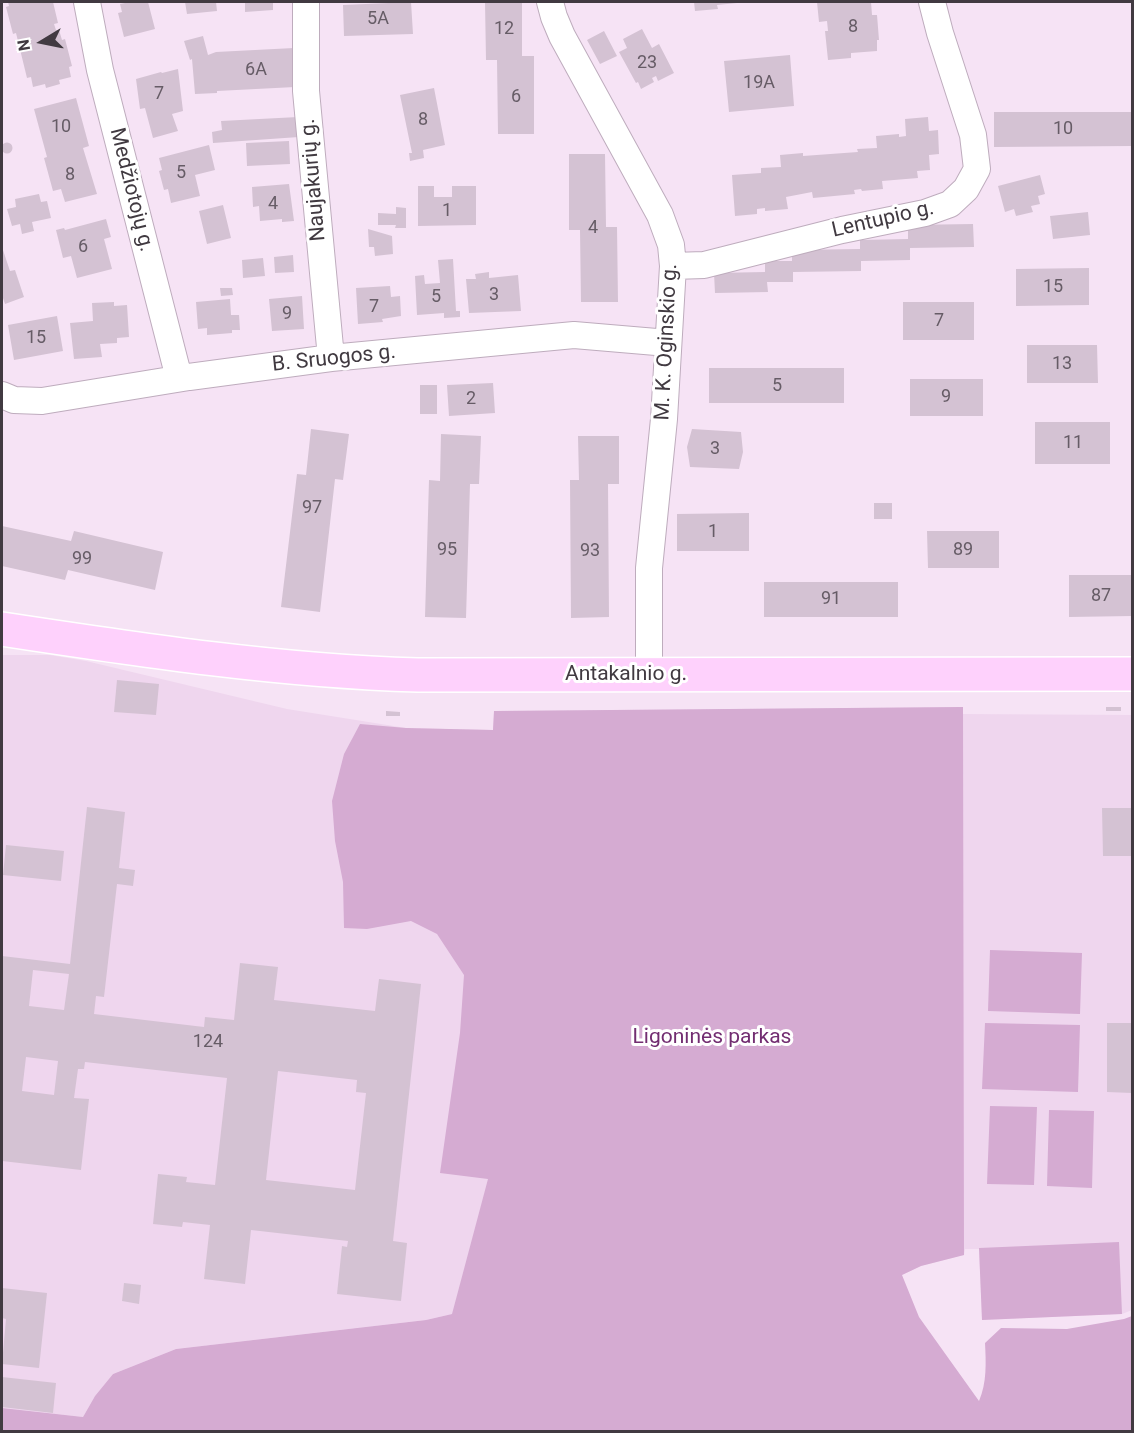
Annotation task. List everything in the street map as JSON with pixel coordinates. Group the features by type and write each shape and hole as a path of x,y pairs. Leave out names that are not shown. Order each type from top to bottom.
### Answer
{"main road":[{"name":"Antakalnio g.","path":"2,628 120,647 343,673 418,675 1132,674"},
{"name":"Antakalnio g.","path":"2,641 120,647"}],"street":[{"name":"Medžiotojų g.","path":"87,2 100,70 179,378"},
{"name":"Naujakurių g.","path":"306,2 307,102 331,358"},
{"name":"M. K. Oginskio g.","path":"550,2 562,36 660,214 671,246 673,267 664,419 649,568 649,675"},
{"name":"Lentupio g.","path":"673,267 704,265 842,230 925,213 950,204 966,189 977,169 973,135 932,2"},
{"name":"B. Sruogos g.","path":"2,395 14,400 42,401 179,378 331,358 574,335 668,343"}],"shaded area":[{"path":"2,655 50,655 86,661 287,709 406,728 493,730 494,711 963,707 963,714 1132,715 1132,1310 1122,1314 982,1320 979,1249 965,1249 964,1255 921,1266 902,1275 452,1314 426,1320 176,1349 113,1374 95,1396 83,1417 2,1408"}],"green space":[{"name":"Ligoninės parkas","path":"963,707 964,1255 921,1266 902,1275 919,1317 979,1401 985,1380 985,1343 1001,1328 1067,1329 1132,1316 1132,1431 2,1431 2,1408 83,1417 95,1396 113,1374 176,1349 426,1320 452,1314 488,1179 440,1173 460,1033 464,975 437,934 411,921 367,929 344,928 343,882 335,841 332,801 344,754 360,724 406,728 493,730 494,711"},
{"path":"990,950 1082,953 1080,1014 988,1011"},
{"path":"985,1023 1080,1025 1078,1092 982,1089"},
{"path":"990,1106 1037,1107 1034,1185 987,1184"},
{"path":"1049,1110 1094,1111 1092,1188 1047,1186"},
{"path":"1119,1242 1122,1314 982,1320 979,1248"}],"building":[{"path":"8,2 53,2 58,23 54,24 62,40 65,39 72,66 69,67 71,77 59,80 60,84 46,88 45,84 33,87 31,77 27,78 16,33 13,34 6,7 9,6"},
{"path":"148,2 155,29 124,37 118,13 122,12 120,4"},
{"path":"185,2 216,2 217,11 187,14"},
{"path":"245,2 273,2 273,10 245,12"},
{"path":"411,2 413,34 344,36 343,5"},
{"path":"485,2 522,2 522,56 534,56 534,134 498,134 497,60 486,60"},
{"path":"694,2 737,3 717,5 718,9 695,11"},
{"path":"817,2 871,2 872,15 877,15 879,40 877,40 877,51 851,53 851,58 828,60 825,31 828,31 827,21 819,22"},
{"path":"642,29 652,48 659,44 674,73 658,81 656,76 652,78 654,82 641,89 619,52 627,48 623,39"},
{"path":"604,31 617,56 600,64 587,40"},
{"path":"203,36 208,55 216,52 294,48 295,87 195,94 192,59 190,60 184,41"},
{"path":"790,55 794,106 729,112 724,61"},
{"path":"178,69 183,111 172,114 178,131 153,138 145,108 140,109 136,79"},
{"path":"434,88 445,145 423,150 424,158 410,161 409,153 412,153 400,95"},
{"path":"76,98 89,146 83,148 97,194 65,202 61,189 53,191 44,158 47,157 34,109"},
{"path":"994,112 1132,112 1132,146 994,147"},
{"path":"298,117 299,137 213,143 212,132 222,130 221,121"},
{"path":"928,117 929,131 938,130 939,154 929,155 930,170 917,171 918,178 882,181 883,189 854,190 855,194 813,198 812,192 786,197 788,209 765,211 765,208 757,209 757,214 735,216 732,175 761,173 761,168 781,167 780,155 803,153 803,156 858,152 857,149 877,148 876,136 899,134 899,137 906,136 905,119"},
{"path":"289,141 290,164 247,166 246,143"},
{"path":"7,142 13,148 7,154 1,148"},
{"path":"209,145 215,170 195,175 200,196 171,203 168,189 164,190 159,171 162,170 159,158"},
{"path":"569,154 605,154 606,227 617,227 618,302 581,302 580,230 569,230"},
{"path":"1040,175 1045,194 1038,196 1040,204 1031,206 1033,212 1016,216 1014,209 1005,212 998,186"},
{"path":"289,184 294,221 282,222 282,219 260,221 259,206 253,207 252,187"},
{"path":"418,186 434,186 434,197 452,197 452,186 476,186 476,225 418,226"},
{"path":"39,194 41,202 47,201 51,218 32,222 34,231 22,234 20,224 12,226 7,209 16,207 15,199"},
{"path":"223,205 231,238 207,244 199,211"},
{"path":"396,207 406,208 406,228 395,228 396,225 378,225 378,213 396,214"},
{"path":"1088,212 1090,235 1053,239 1050,216"},
{"path":"106,219 111,237 104,239 112,269 77,278 71,256 63,258 56,230 64,228 65,230"},
{"path":"973,224 974,247 910,248 910,260 861,261 861,271 793,272 793,282 767,282 768,292 715,293 714,273 765,272 765,261 792,261 792,250 860,249 860,240 908,239 908,225"},
{"path":"368,229 392,236 393,254 375,256 374,247 369,247"},
{"path":"2,247 10,271 15,270 24,297 5,304 2,295"},
{"path":"293,255 294,272 275,273 274,257"},
{"path":"263,258 265,276 243,278 242,260"},
{"path":"453,259 456,311 460,311 460,317 444,318 444,313 417,315 415,276 424,275 425,284 440,283 438,260"},
{"path":"1089,268 1089,305 1016,306 1016,269"},
{"path":"489,272 489,278 518,275 521,311 469,313 466,279 476,279 475,274"},
{"path":"390,286 391,297 400,296 401,316 382,319 383,322 358,324 356,288"},
{"path":"220,288 232,288 233,295 221,296"},
{"path":"302,296 304,329 272,331 269,299"},
{"path":"230,299 231,315 239,315 240,330 207,335 207,328 198,329 196,302"},
{"path":"114,302 114,306 127,305 129,337 117,338 117,343 100,344 102,357 74,359 70,323 93,321 92,303"},
{"path":"903,302 974,302 974,340 903,340"},
{"path":"57,316 63,351 14,360 8,325"},
{"path":"1027,345 1097,345 1098,383 1027,383"},
{"path":"709,368 844,368 844,403 709,403"},
{"path":"910,379 983,379 983,416 910,416"},
{"path":"493,383 495,413 449,416 447,385"},
{"path":"420,385 437,385 437,414 420,414"},
{"path":"1035,422 1110,422 1110,464 1035,464"},
{"path":"311,429 349,434 343,480 335,479 320,612 281,607 297,474 306,475"},
{"path":"692,429 741,432 743,452 739,469 690,467 687,447"},
{"path":"441,434 481,436 479,484 470,484 466,618 425,617 429,480 440,481"},
{"path":"578,436 619,436 619,484 608,484 609,617 571,618 570,480 579,480"},
{"path":"874,503 892,503 892,519 874,519"},
{"path":"749,513 749,551 677,551 677,514"},
{"path":"2,526 71,541 74,531 163,552 155,590 68,570 65,580 2,566"},
{"path":"927,531 999,531 999,568 928,568"},
{"path":"1069,575 1132,575 1132,616 1069,617"},
{"path":"764,582 898,582 898,617 764,617"},
{"path":"117,680 159,684 156,715 114,712"},
{"path":"1106,707 1121,707 1121,711 1106,711"},
{"path":"386,711 400,712 400,716 386,716"},
{"path":"87,807 125,812 119,868 135,870 133,886 117,884 104,997 96,996 94,1014 204,1027 205,1017 234,1020 240,963 278,967 274,1000 375,1011 379,979 421,984 393,1241 407,1243 401,1301 337,1294 342,1246 347,1247 348,1241 251,1230 245,1284 204,1279 210,1225 183,1222 182,1227 153,1224 158,1174 187,1177 186,1182 215,1185 227,1078 85,1062 84,1069 78,1069 74,1098 89,1099 81,1170 2,1161 2,956 70,964","holes":["33,970 69,974 64,1010 29,1006","26,1057 58,1061 54,1095 22,1091","278,1071 357,1080 356,1092 366,1093 355,1190 266,1180"]},
{"path":"1102,808 1132,808 1132,856 1103,856"},
{"path":"6,845 64,851 61,881 3,875"},
{"path":"1107,1023 1132,1023 1132,1093 1107,1092"},
{"path":"124,1283 141,1285 139,1304 122,1301"},
{"path":"2,1288 47,1293 39,1368 2,1364 6,1319 2,1318"},
{"path":"2,1377 56,1383 53,1413 2,1407"}]}
